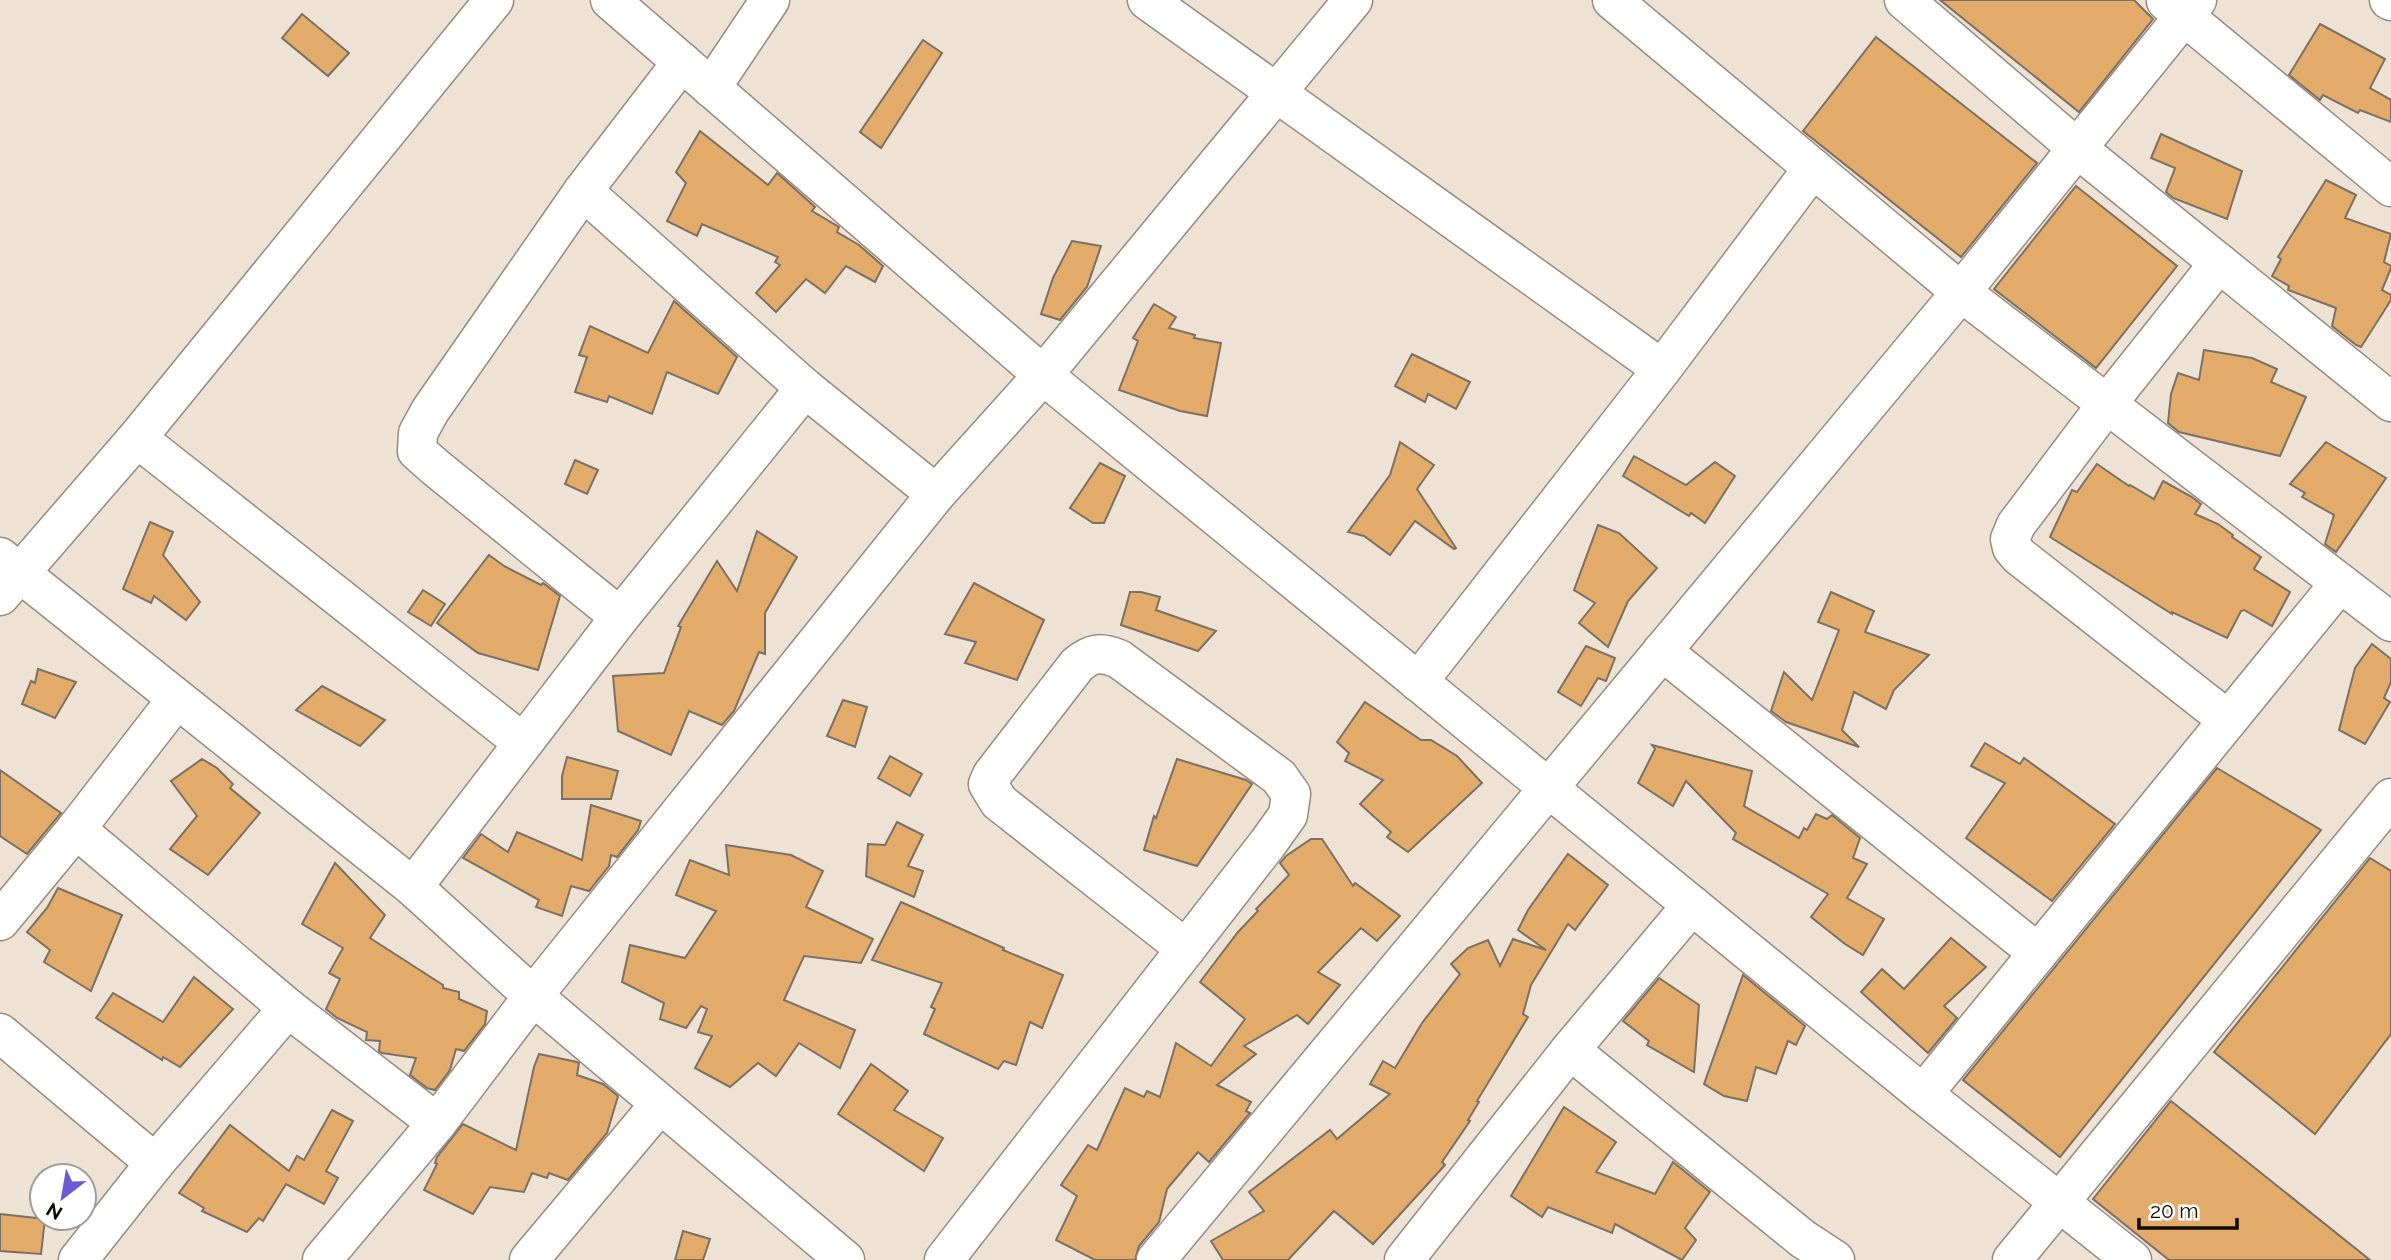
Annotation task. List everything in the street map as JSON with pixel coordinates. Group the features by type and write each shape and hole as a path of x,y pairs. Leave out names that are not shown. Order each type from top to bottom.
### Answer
{"street":[{"path":"494,0 137,438 6,575 176,699 413,887 533,996 845,1260"},
{"path":"610,0 1043,375 1923,1094 2132,1260"},
{"path":"711,88 770,0"},
{"path":"1147,0 1662,369"},
{"path":"322,1260 437,1123 533,996 936,495 1043,375 1353,0"},
{"path":"1612,0 1961,292 2391,622"},
{"path":"1903,0 2078,149 2391,402"},
{"path":"1156,1260 2078,149 2182,5 2391,187"},
{"path":"620,617 417,451 418,433 430,411 583,191 682,62"},
{"path":"1418,682 1662,369 1813,169"},
{"path":"583,191 805,387 936,495"},
{"path":"2219,263 2107,404 2016,526 2010,539 2012,548 2228,720"},
{"path":"413,887 620,617 805,387"},
{"path":"137,438 522,742"},
{"path":"1923,1094 2340,583"},
{"path":"1662,651 2038,953"},
{"path":"944,1260 1186,949 1288,815 1291,794 1279,777 1118,659 1094,653 1077,665 992,775 988,784 999,802 1186,949"},
{"path":"0,921 76,829 176,699"},
{"path":"2012,1260 2391,799"},
{"path":"76,829 288,1008 437,1123"},
{"path":"1404,1260 1570,1050 1692,905"},
{"path":"78,1260 155,1163 288,1008"},
{"path":"0,1033 155,1163"},
{"path":"1570,1050 1795,1249 1835,1260"},
{"path":"549,1253 660,1104"}],"building":[{"path":"1940,0 2134,0 2153,19 2079,112"},
{"path":"302,14 349,53 328,76 282,38"},
{"path":"2320,24 2385,59 2370,88 2391,100 2391,122 2360,110 2358,113 2323,95 2320,100 2289,75"},
{"path":"1876,37 2037,163 1961,257 1803,131"},
{"path":"923,40 942,53 881,148 860,132"},
{"path":"700,131 768,185 777,173 815,207 812,211 839,227 837,232 859,245 883,266 875,282 846,266 825,293 806,279 776,312 756,293 780,265 775,262 778,257 702,224 697,236 667,221 686,183 676,172"},
{"path":"2161,134 2242,171 2227,219 2173,198 2166,192 2175,168 2151,158"},
{"path":"2326,180 2356,195 2345,218 2391,234 2384,262 2391,268 2382,290 2391,295 2391,300 2361,347 2332,326 2336,308 2288,290 2289,286 2272,276 2281,259 2278,257"},
{"path":"2076,186 2177,266 2096,368 1994,289"},
{"path":"1072,241 1101,246 1087,287 1060,320 1041,314 1053,278"},
{"path":"674,301 737,357 718,394 667,372 652,414 609,396 607,402 575,392 587,357 579,355 590,326 648,353"},
{"path":"1154,304 1176,317 1169,328 1195,335 1194,338 1221,343 1207,416 1180,411 1119,390 1138,341 1133,338"},
{"path":"2204,350 2252,358 2277,369 2271,382 2306,397 2280,456 2179,432 2168,423 2171,394 2178,373 2199,380"},
{"path":"1412,354 1470,382 1456,409 1428,394 1425,402 1395,386"},
{"path":"1400,442 1434,465 1417,489 1456,548 1415,521 1390,555 1364,536 1348,532 1390,475"},
{"path":"2326,442 2386,478 2336,552 2325,544 2334,515 2302,497 2305,493 2290,484"},
{"path":"1634,456 1686,485 1715,462 1735,476 1705,523 1623,476"},
{"path":"575,460 598,470 587,494 565,484"},
{"path":"1100,463 1125,476 1104,523 1093,523 1070,508"},
{"path":"2097,464 2154,499 2163,481 2192,497 2201,504 2195,514 2218,524 2261,557 2254,569 2290,592 2272,626 2244,610 2227,638 2172,614 2050,537 2072,490 2077,492"},
{"path":"150,522 173,532 163,555 200,602 186,620 154,596 151,603 123,589"},
{"path":"1598,525 1619,533 1657,568 1628,601 1608,647 1579,623 1595,603 1574,590"},
{"path":"757,531 797,557 765,613 765,654 759,652 734,711 722,725 689,711 671,755 618,731 613,676 664,673 681,627 678,626 717,561 737,591"},
{"path":"489,555 504,566 541,585 543,583 560,596 538,670 478,653 437,623"},
{"path":"974,583 1044,620 1017,680 965,663 976,642 945,634"},
{"path":"423,590 445,604 431,626 408,612"},
{"path":"1130,592 1160,597 1156,610 1216,631 1198,651 1121,625"},
{"path":"1831,592 1874,611 1865,632 1929,655 1894,690 1886,709 1854,692 1842,730 1859,747 1786,722 1771,711 1784,672 1812,700 1839,630 1818,622"},
{"path":"2372,644 2391,659 2391,682 2384,698 2390,702 2365,744 2339,730 2355,668"},
{"path":"1586,646 1615,658 1606,681 1598,678 1581,706 1558,692"},
{"path":"38,669 76,682 55,718 22,704 31,681 35,683"},
{"path":"322,686 385,720 360,746 296,710"},
{"path":"843,700 867,707 855,747 827,736"},
{"path":"1365,702 1421,740 1431,740 1457,756 1482,783 1408,852 1387,837 1391,832 1360,804 1383,780 1345,761 1349,753 1337,742"},
{"path":"1985,743 2020,764 2024,758 2115,824 2052,901 1966,838 2005,783 1971,766"},
{"path":"1652,745 1752,771 1744,806 1799,838 1816,814 1827,819 1832,815 1860,838 1853,858 1867,864 1847,898 1884,919 1863,955 1811,917 1828,894 1733,839 1736,833 1686,781 1673,806 1638,783 1655,749"},
{"path":"890,756 922,774 910,796 878,778"},
{"path":"567,757 618,771 611,799 562,799 562,776"},
{"path":"202,759 217,768 233,784 230,788 260,813 208,875 170,849 197,816 171,781"},
{"path":"1177,759 1252,784 1197,866 1144,850 1154,816 1156,818"},
{"path":"2217,768 2321,830 2060,1157 1963,1080"},
{"path":"0,770 61,813 27,854 0,836"},
{"path":"591,805 641,821 638,830 617,857 611,855 609,866 589,891 571,886 562,916 536,907 539,900 463,858 481,834 508,852 517,832 582,860"},
{"path":"897,822 923,835 908,866 923,871 914,897 866,876 868,844 885,845"},
{"path":"1311,839 1322,839 1353,886 1355,883 1400,916 1377,941 1361,928 1318,972 1340,985 1308,1024 1297,1015 1244,1046 1256,1054 1217,1085 1251,1102 1246,1111 1250,1113 1209,1162 1198,1152 1167,1189 1159,1222 1139,1246 1135,1260 1095,1260 1056,1240 1077,1196 1061,1185 1088,1145 1097,1150 1125,1088 1144,1097 1147,1091 1160,1097 1176,1043 1211,1066 1245,1019 1200,982 1238,932 1258,911 1256,909 1289,875 1280,863"},
{"path":"726,845 791,855 823,871 806,907 873,939 861,963 804,956 784,1000 855,1030 840,1068 799,1043 776,1076 758,1063 730,1087 695,1068 712,1036 698,1032 707,1009 701,1006 686,1028 660,1019 664,1003 622,982 630,945 685,958 716,911 676,895 690,860 729,875"},
{"path":"1568,854 1608,885 1575,930 1568,924 1531,985 1523,1014 1528,1017 1477,1101 1479,1102 1468,1120 1470,1121 1442,1162 1445,1165 1373,1244 1334,1211 1288,1260 1223,1260 1211,1241 1264,1211 1249,1192 1330,1130 1337,1139 1390,1094 1370,1084 1383,1061 1395,1068 1422,1023 1460,974 1451,964 1468,948 1488,940 1500,966 1513,939 1546,950 1518,930 1528,910"},
{"path":"2370,858 2391,871 2391,1034 2315,1134 2214,1052"},
{"path":"335,863 385,915 370,938 443,985 443,988 459,992 459,999 487,1011 485,1024 464,1051 456,1049 450,1070 435,1090 427,1088 410,1075 416,1058 382,1053 379,1051 380,1041 366,1040 367,1032 337,1018 326,1009 340,979 329,973 343,948 302,924"},
{"path":"58,888 122,915 91,991 44,962 50,950 27,932 47,908"},
{"path":"901,902 1063,975 1042,1028 1030,1022 1016,1065 1004,1061 998,1069 924,1034 935,1009 931,1007 942,983 872,960"},
{"path":"1951,938 1986,967 1944,1006 1957,1018 1928,1053 1861,992 1882,969 1904,989"},
{"path":"1743,975 1805,1026 1796,1045 1788,1041 1776,1074 1756,1067 1747,1101 1724,1096 1704,1084"},
{"path":"194,977 233,1009 180,1067 163,1057 162,1060 96,1018 113,993 163,1022"},
{"path":"1659,978 1699,1005 1694,1072 1647,1045 1649,1041 1623,1021"},
{"path":"539,1054 579,1063 577,1075 603,1084 618,1096 607,1133 568,1180 549,1173 547,1178 532,1173 524,1192 490,1187 473,1214 424,1190 437,1164 437,1157 463,1124 516,1150"},
{"path":"871,1064 908,1091 894,1110 943,1138 924,1171 838,1114"},
{"path":"2171,1101 2370,1260 2169,1260 2093,1199"},
{"path":"1564,1107 1616,1142 1596,1172 1655,1194 1673,1162 1710,1192 1685,1228 1696,1240 1682,1260 1615,1224 1612,1233 1548,1207 1542,1217 1511,1196"},
{"path":"332,1110 353,1121 326,1171 338,1178 324,1204 286,1184 263,1221 259,1218 247,1232 202,1211 204,1208 179,1193 230,1125 289,1171 297,1156 304,1160"},
{"path":"0,1214 28,1217 28,1232 44,1232 41,1254 0,1251"},
{"path":"683,1231 710,1239 703,1260 675,1260"}]}
